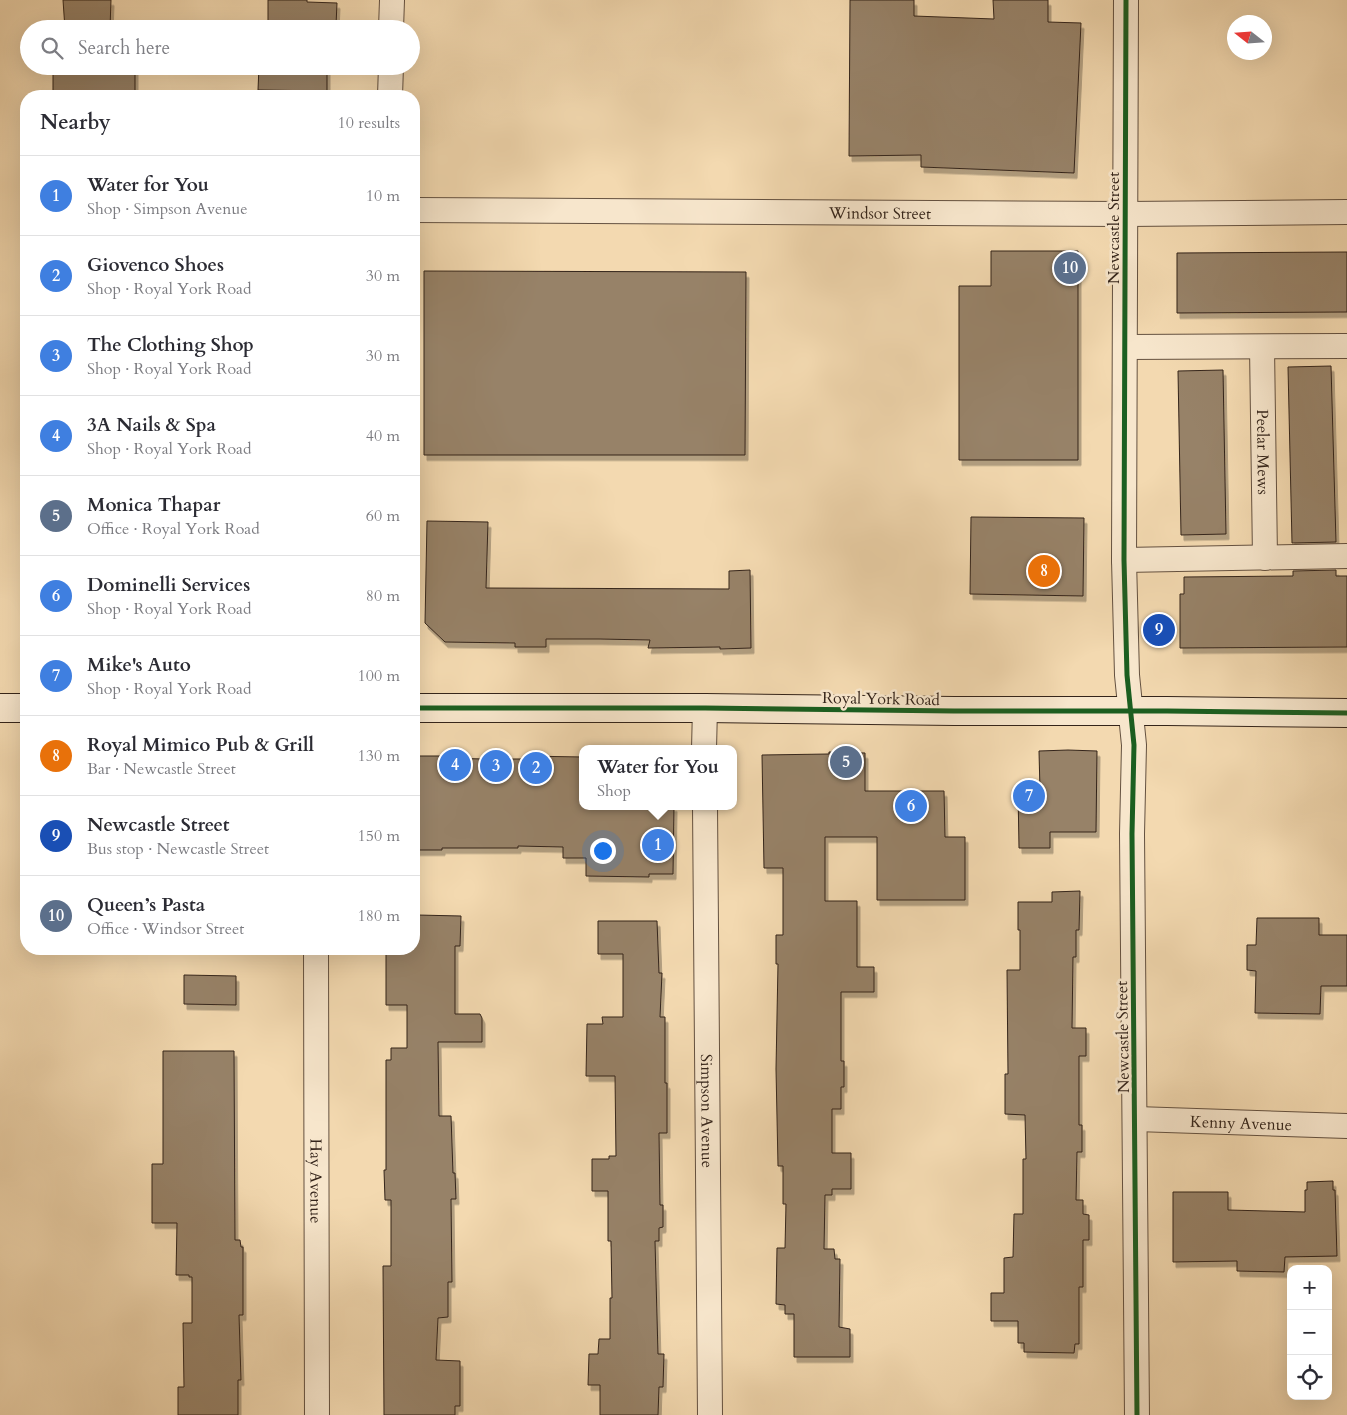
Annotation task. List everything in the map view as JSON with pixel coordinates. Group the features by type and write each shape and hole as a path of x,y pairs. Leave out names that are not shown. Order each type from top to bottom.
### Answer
{"main road":[{"path":"0,708 20,708"},
{"name":"Royal York Road","path":"420,708 704,708 1347,713"}],"street":[{"path":"392,0 392,20"},
{"name":"Newcastle Street","path":"1126,0 1124,560 1127,675 1134,746 1132,834 1136,1118 1137,1415"},
{"path":"390,90 391,75"},
{"name":"Windsor Street","path":"420,210 1126,214 1347,212"},
{"path":"1126,347 1347,346"},
{"name":"Peelar Mews","path":"1262,347 1265,558"},
{"path":"1124,560 1347,556"},
{"path":"704,708 704,745"},
{"name":"Simpson Avenue","path":"705,810 710,1415"},
{"name":"Hay Avenue","path":"316,955 317,1415"},
{"name":"Kenny Avenue","path":"1136,1118 1347,1126"}],"building":[{"path":"63,0 111,0 110,20 64,20"},
{"path":"268,0 307,0 307,2 337,3 336,20 268,20"},
{"path":"850,0 914,0 914,16 994,19 993,0 1048,0 1048,22 1081,23 1074,173 921,167 921,155 849,156"},
{"path":"53,75 135,75 135,90 53,90"},
{"path":"259,75 327,75 327,90 258,90"},
{"path":"991,251 1078,251 1078,460 959,460 959,286 991,286"},
{"path":"1347,252 1347,312 1177,313 1177,253"},
{"path":"424,271 746,272 745,455 424,455"},
{"path":"1331,366 1336,542 1292,543 1288,367"},
{"path":"1223,370 1226,534 1181,535 1178,371"},
{"path":"971,517 1084,518 1083,596 970,594"},
{"path":"427,521 488,522 486,588 729,589 729,571 750,570 751,648 648,648 650,640 599,639 546,639 546,647 515,647 515,643 445,642 425,623"},
{"path":"1336,570 1336,576 1347,576 1347,647 1180,648 1180,594 1184,594 1184,577 1293,576 1293,571"},
{"path":"1039,751 1097,751 1096,832 1050,832 1050,848 1019,848 1018,790 1040,790"},
{"path":"829,752 865,753 865,791 944,791 945,837 965,837 965,900 877,900 877,837 825,837 825,901 857,901 857,967 874,967 874,992 841,992 841,1061 844,1061 844,1087 841,1087 841,1109 832,1109 832,1153 851,1153 851,1189 832,1189 832,1195 825,1195 824,1249 834,1249 835,1259 840,1259 839,1327 850,1329 850,1357 794,1357 794,1314 785,1314 785,1305 776,1304 777,1248 785,1248 786,1204 783,1204 783,1166 778,1166 776,1069 778,964 776,964 776,935 783,935 783,868 764,868 762,755 829,754"},
{"path":"420,756 484,759 524,759 524,756 579,757 579,810 674,810 673,874 649,874 649,877 586,876 586,858 563,858 563,847 518,846 518,848 442,848 442,850 420,850"},
{"path":"1080,891 1079,930 1076,930 1076,957 1073,957 1072,1028 1086,1028 1086,1056 1079,1056 1079,1125 1082,1125 1082,1152 1077,1152 1076,1200 1083,1200 1083,1214 1089,1215 1089,1240 1083,1240 1083,1287 1079,1287 1079,1344 1075,1344 1074,1353 1024,1352 1024,1343 1018,1343 1018,1321 991,1321 991,1293 1004,1293 1004,1258 1013,1257 1014,1214 1023,1214 1023,1159 1026,1159 1025,1115 1005,1114 1005,1074 1008,1074 1007,970 1020,970 1018,902 1052,902 1052,892"},
{"path":"420,915 461,916 460,946 455,946 455,1014 480,1014 482,1018 482,1042 438,1042 439,1116 451,1116 456,1199 451,1199 452,1282 448,1282 448,1317 438,1318 436,1360 460,1361 460,1406 455,1406 455,1415 384,1415 383,1266 391,1266 391,1200 385,1200 384,1170 386,1170 386,1060 391,1060 391,1048 407,1048 407,1005 386,1005 386,955 420,955"},
{"path":"1257,918 1319,918 1319,935 1347,935 1347,986 1321,986 1320,1014 1255,1013 1256,971 1247,970 1247,945 1256,945"},
{"path":"598,921 657,921 659,973 662,973 660,1017 665,1017 665,1083 667,1083 667,1133 659,1133 660,1205 663,1205 663,1227 659,1228 659,1241 655,1241 658,1354 664,1354 663,1387 659,1387 658,1415 600,1415 600,1385 588,1385 589,1354 598,1354 599,1339 610,1339 610,1298 612,1298 611,1241 608,1241 608,1191 592,1191 592,1159 609,1159 609,1156 616,1156 615,1076 586,1076 587,1024 603,1024 602,1017 623,1017 623,954 598,954"},
{"path":"184,975 236,976 236,1005 184,1004"},
{"path":"163,1051 234,1051 235,1240 240,1240 241,1247 243,1247 243,1315 239,1315 241,1380 238,1380 238,1415 178,1415 178,1387 184,1387 183,1323 192,1323 192,1277 189,1277 189,1275 176,1275 177,1223 152,1223 152,1164 163,1164"},
{"path":"1333,1181 1333,1190 1335,1190 1337,1256 1285,1257 1284,1272 1237,1271 1237,1261 1173,1262 1173,1192 1228,1192 1228,1210 1305,1212 1307,1182"}],"cycle path":[{"path":"1126,0 1124,560 1127,675 1134,745 1132,834 1137,1415"},
{"path":"420,708 705,708 1347,713"}],"place":[{"name":"Queen’s Pasta","path":"1070,268"},
{"name":"Royal Mimico Pub & Grill","path":"1044,571"},
{"name":"Newcastle Street","path":"1159,630"},
{"name":"Monica Thapar","path":"846,762"},
{"name":"3A Nails & Spa","path":"455,765"},
{"name":"The Clothing Shop","path":"496,766"},
{"name":"Giovenco Shoes","path":"536,768"},
{"name":"Mike's Auto","path":"1029,796"},
{"name":"Dominelli Services","path":"911,806"},
{"name":"Water for You","path":"658,845"}]}
